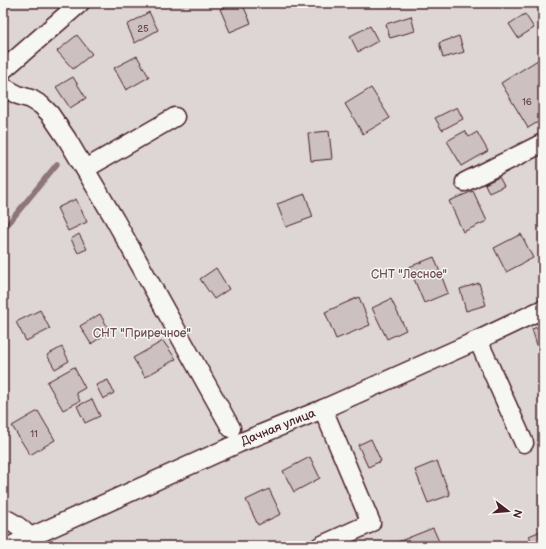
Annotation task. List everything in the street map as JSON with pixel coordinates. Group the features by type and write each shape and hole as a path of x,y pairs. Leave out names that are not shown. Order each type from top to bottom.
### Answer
{"street":[{"path":"3,70 80,3"},
{"path":"3,87 18,95 31,99 41,105 50,114 85,169 231,428"},
{"path":"85,169 175,117"},
{"path":"465,182 543,143"},
{"name":"Дачная улица","path":"13,545 33,542 239,443 323,409 478,340 543,309"},
{"path":"478,340 524,442"},
{"path":"320,546 371,523 323,409"},
{"path":"3,518 14,524 33,542"}],"green space":[{"path":"3,3 543,3 543,546 3,546"}],"building":[{"path":"235,3 242,3 251,23 230,32 220,9"},
{"path":"149,12 158,30 135,43 127,25"},
{"path":"525,14 534,28 518,38 509,24"},
{"path":"411,16 415,31 390,38 386,24"},
{"path":"370,26 378,41 358,52 350,36"},
{"path":"77,35 92,54 73,69 57,51"},
{"path":"459,36 464,52 443,58 439,43"},
{"path":"137,56 149,77 126,90 114,68"},
{"path":"541,58 543,62 543,119 528,128 501,83"},
{"path":"73,77 86,98 70,108 56,87"},
{"path":"371,88 390,118 363,134 345,104"},
{"path":"457,107 463,119 442,130 435,118"},
{"path":"329,131 332,159 311,161 308,133"},
{"path":"465,131 469,137 477,132 488,151 462,166 447,141"},
{"path":"499,177 504,186 489,193 485,184"},
{"path":"473,191 487,221 463,232 449,201"},
{"path":"305,194 313,217 286,227 277,204"},
{"path":"76,199 87,222 68,231 57,208"},
{"path":"79,234 87,249 78,253 71,239"},
{"path":"521,234 533,258 506,272 494,248"},
{"path":"434,257 448,293 424,303 409,267"},
{"path":"216,268 229,289 214,299 200,279"},
{"path":"479,283 486,305 466,311 460,289"},
{"path":"359,297 370,325 336,339 325,312"},
{"path":"391,299 406,330 387,339 372,308"},
{"path":"40,310 50,329 26,341 16,322"},
{"path":"100,314 110,331 91,344 80,326"},
{"path":"543,325 543,343 537,345 532,329"},
{"path":"163,341 176,359 145,377 133,358"},
{"path":"62,347 69,361 55,369 47,355"},
{"path":"74,367 85,388 76,393 80,401 63,410 47,382"},
{"path":"108,380 114,393 103,399 96,385"},
{"path":"92,399 100,416 85,423 77,406"},
{"path":"38,411 55,440 30,455 12,426"},
{"path":"371,439 381,461 368,467 358,445"},
{"path":"310,457 320,478 294,492 283,471"},
{"path":"437,461 450,495 428,503 415,470"},
{"path":"269,489 281,514 258,525 246,500"},
{"path":"433,528 441,546 390,546 390,545"},
{"path":"543,530 543,546 534,546 529,536"}],"waterway":[{"path":"3,230 57,164"},
{"path":"3,530 8,530"}],"park label":[{"name":"СНТ \"Лесное\"","path":"409,274"},
{"name":"СНТ \"Приречное\"","path":"142,333"}]}
